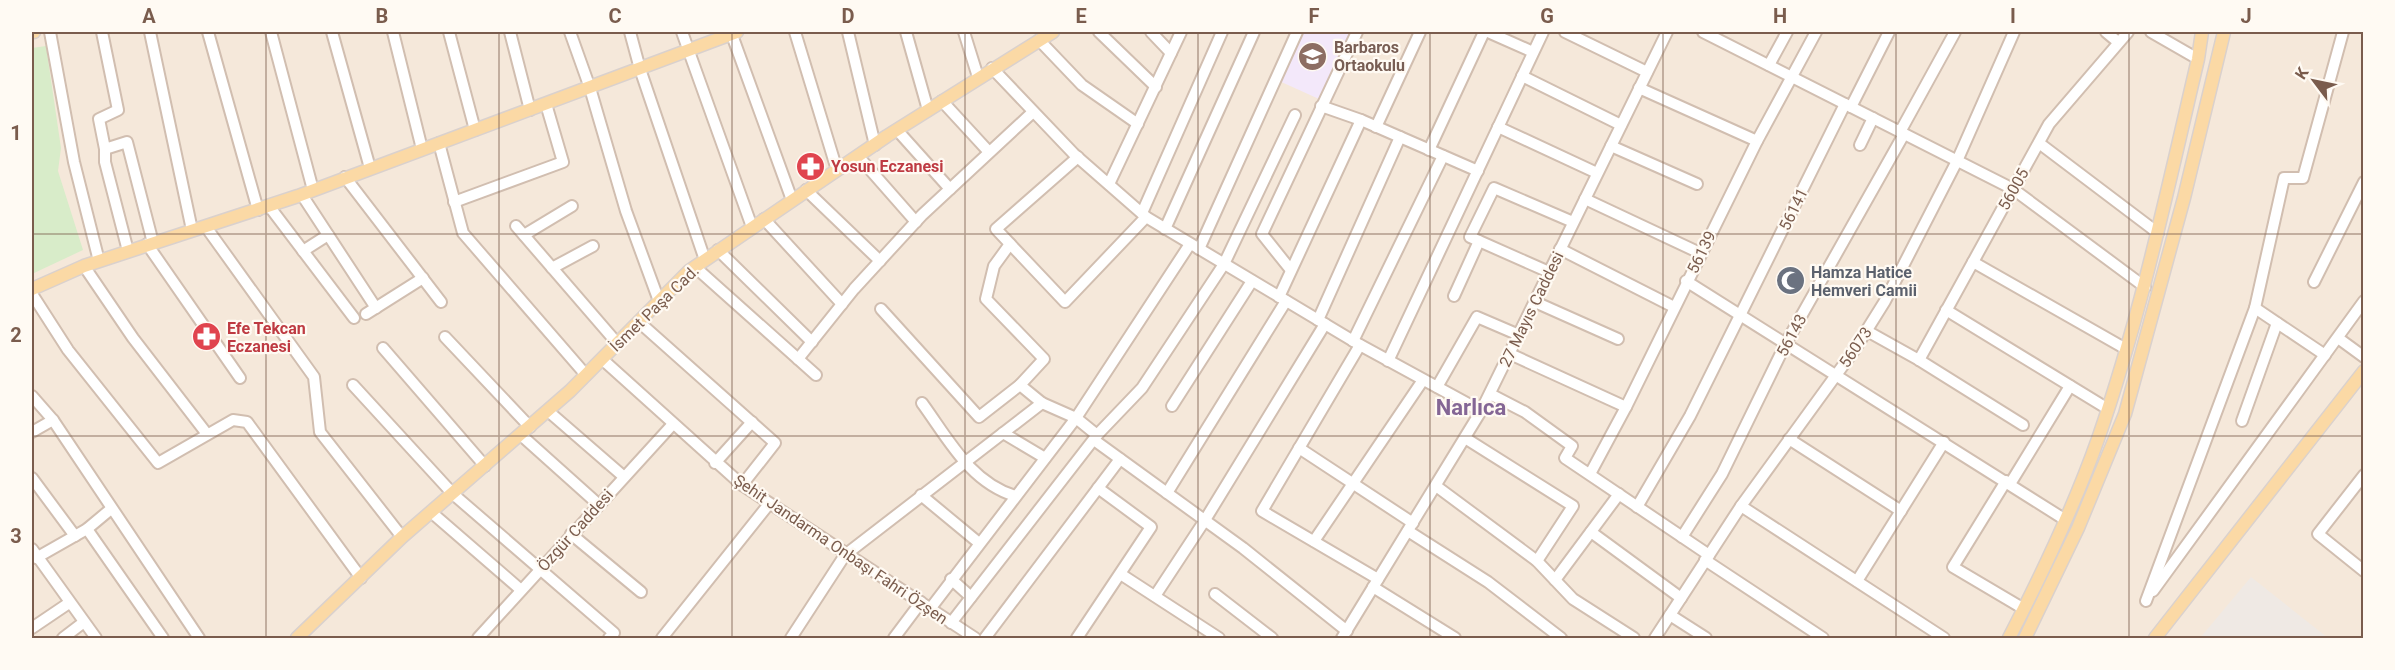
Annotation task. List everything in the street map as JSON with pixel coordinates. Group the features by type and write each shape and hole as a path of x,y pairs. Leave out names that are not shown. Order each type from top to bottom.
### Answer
{"main road":[{"name":"İsmet Paşa Cad.","path":"297,639 402,537 548,411 700,263 897,130 992,68 1053,32"},
{"path":"2009,639 2064,519 2098,440 2108,409 2145,287 2198,59 2202,32"},
{"path":"2025,639 2079,528 2125,414 2184,198 2224,32"},
{"path":"32,289 84,266 308,192 734,33"},
{"path":"2155,639 2364,371"}],"street":[{"path":"50,32 74,162 99,261"},
{"path":"102,32 118,111 99,118 105,162 128,251"},
{"path":"150,32 192,230"},
{"path":"208,32 263,208 303,251 354,318"},
{"path":"271,32 308,192 328,235 371,311 423,279"},
{"path":"332,32 370,168"},
{"path":"393,32 422,149"},
{"path":"449,32 475,130"},
{"path":"510,32 531,110"},
{"path":"570,32 590,88 626,211 659,301"},
{"path":"630,32 700,263 816,375"},
{"path":"682,32 752,227"},
{"path":"795,32 837,170"},
{"path":"848,32 875,145"},
{"path":"906,32 928,110"},
{"path":"964,32 978,77"},
{"path":"1099,32 1156,87"},
{"path":"1151,32 1172,54"},
{"path":"1109,184 1181,32"},
{"path":"1078,157 996,229 1065,302 1144,215 1222,32"},
{"path":"1165,229 1254,32"},
{"path":"894,639 951,579 1076,418 1194,246 1297,32"},
{"path":"1290,268 1262,234 1357,32"},
{"path":"1376,127 1420,32"},
{"path":"1429,150 1486,32 1533,52"},
{"path":"1388,361 1543,32"},
{"path":"1565,32 1647,72"},
{"name":"27 Mayıs Caddesi","path":"1344,635 1481,411 1667,32"},
{"path":"1703,32 2013,189 2145,287"},
{"path":"1769,65 1787,32"},
{"name":"56139","path":"1590,474 1626,407 1757,141 1816,32"},
{"name":"56141","path":"1637,507 1690,416 1848,105 1889,32"},
{"name":"56143","path":"1682,537 1722,474 1786,343 1955,32"},
{"name":"56073","path":"1655,639 1741,506 1885,302 1957,161 2014,32"},
{"path":"2106,32 2118,42"},
{"name":"56005","path":"1919,360 2049,124 2128,32"},
{"path":"2151,32 2198,59"},
{"path":"2343,32 2303,178 2284,178 2255,308 2146,601 2364,301"},
{"path":"734,33 792,200"},
{"path":"1039,40 1082,85 1138,124"},
{"path":"992,68 1078,157 1144,215 1357,343 1481,411"},
{"path":"1522,76 1621,125"},
{"path":"1639,88 1757,141"},
{"path":"942,101 989,152"},
{"path":"454,202 563,162 546,104"},
{"path":"1321,106 1361,120 1478,171"},
{"path":"798,358 842,304 916,222 1033,112"},
{"path":"951,623 1095,438 1142,388 1224,264 1295,115"},
{"path":"1860,146 1873,118"},
{"path":"1167,493 1282,299 1290,268 1361,120"},
{"path":"1498,127 1597,173"},
{"path":"897,130 950,189"},
{"path":"1155,596 1205,520 1321,322 1401,137"},
{"path":"105,149 128,142 150,244 240,378"},
{"path":"439,143 463,233 586,375"},
{"path":"2039,143 2158,233"},
{"path":"1611,146 1697,184"},
{"path":"858,156 916,222"},
{"path":"1443,156 1357,343 1262,511 1314,541 1455,639"},
{"path":"345,177 441,302"},
{"path":"2314,282 2364,182"},
{"path":"1549,272 1470,237 1494,188 1573,222"},
{"path":"806,190 880,261"},
{"path":"1585,199 1700,253"},
{"path":"524,235 572,206"},
{"path":"764,219 842,304"},
{"path":"516,226 617,343"},
{"path":"206,227 314,377 320,432 402,537"},
{"path":"303,251 328,235"},
{"path":"1454,296 1479,241"},
{"path":"881,309 979,417 1020,385 1044,359 986,299 994,266 1010,244"},
{"path":"552,268 593,246"},
{"path":"1560,249 1674,307"},
{"path":"718,250 812,342"},
{"path":"1973,262 2126,349"},
{"path":"84,266 133,338 207,434"},
{"path":"1172,406 1252,281"},
{"path":"1686,282 1944,441 2064,519"},
{"path":"32,294 68,350 158,463 233,420 247,422 361,578"},
{"path":"1535,302 1618,339"},
{"path":"2255,308 2325,355"},
{"path":"1946,309 2108,409"},
{"path":"1437,387 1477,317 1518,335"},
{"path":"639,322 775,442 742,485"},
{"path":"2242,421 2277,323"},
{"path":"1866,331 1919,360 2023,425"},
{"path":"445,337 526,431 598,504"},
{"path":"2338,338 2364,357"},
{"path":"383,348 486,466"},
{"path":"1510,354 1626,407"},
{"name":"Şehit Jandarma Onbaşı Fahri Özşen","path":"602,359 742,485 975,639"},
{"path":"1314,541 1423,380"},
{"path":"353,385 453,494 614,633 609,639"},
{"path":"1020,385 1042,404 1076,418 1120,459 1205,520 1344,635"},
{"path":"2024,609 1953,567 2070,386"},
{"path":"1490,394 1525,412 1572,446 1565,458 1682,537 1808,634 1823,639"},
{"path":"32,396 53,420 199,639"},
{"path":"922,403 981,480 995,490 1015,496"},
{"path":"791,639 845,555 1042,404"},
{"path":"548,411 623,476"},
{"path":"32,432 53,420"},
{"path":"715,463 752,422"},
{"name":"Özgür Caddesi","path":"478,639 623,476 673,424"},
{"path":"1003,433 1045,458"},
{"path":"1465,438 1574,506 1537,561"},
{"path":"1789,439 1901,511"},
{"path":"1857,581 1944,441"},
{"path":"1299,448 1353,483 1488,582 1561,639"},
{"path":"985,639 1120,459"},
{"path":"2364,475 2318,534 2364,571"},
{"path":"32,478 75,536"},
{"path":"1436,486 1537,561 1573,599 1634,639"},
{"path":"1077,639 1122,575 1151,527 1098,488"},
{"path":"1555,580 1619,494"},
{"path":"921,495 979,543"},
{"path":"662,639 769,504"},
{"path":"1741,506 1944,639"},
{"path":"96,639 35,559 87,529 111,509"},
{"path":"431,512 521,590"},
{"path":"87,529 163,639"},
{"path":"1591,532 1681,598"},
{"path":"571,534 641,592"},
{"path":"1122,575 1219,639"},
{"path":"951,579 971,597"},
{"path":"1215,594 1272,639"},
{"path":"32,628 69,603"},
{"path":"1670,615 1706,639"},
{"path":"63,639 84,622"}],"shaded area":[{"path":"32,32 2363,32 2363,638 32,638"},
{"name":"Barbaros Ortaokulu","path":"1297,32 1351,32 1319,99 1277,80"},
{"path":"2251,577 2328,638 2200,638"}],"green space":[{"path":"46,46 61,148 58,171 83,250 32,274 32,48"}],"place":[{"name":"Barbaros Ortaokulu","path":"1313,56"},
{"name":"Yosun Eczanesi","path":"810,166"},
{"name":"Hamza Hatice Hemveri Camii","path":"1790,281"},
{"name":"Efe Tekcan Eczanesi","path":"206,337"}],"district":[{"name":"Narlıca","path":"1471,407"}]}
